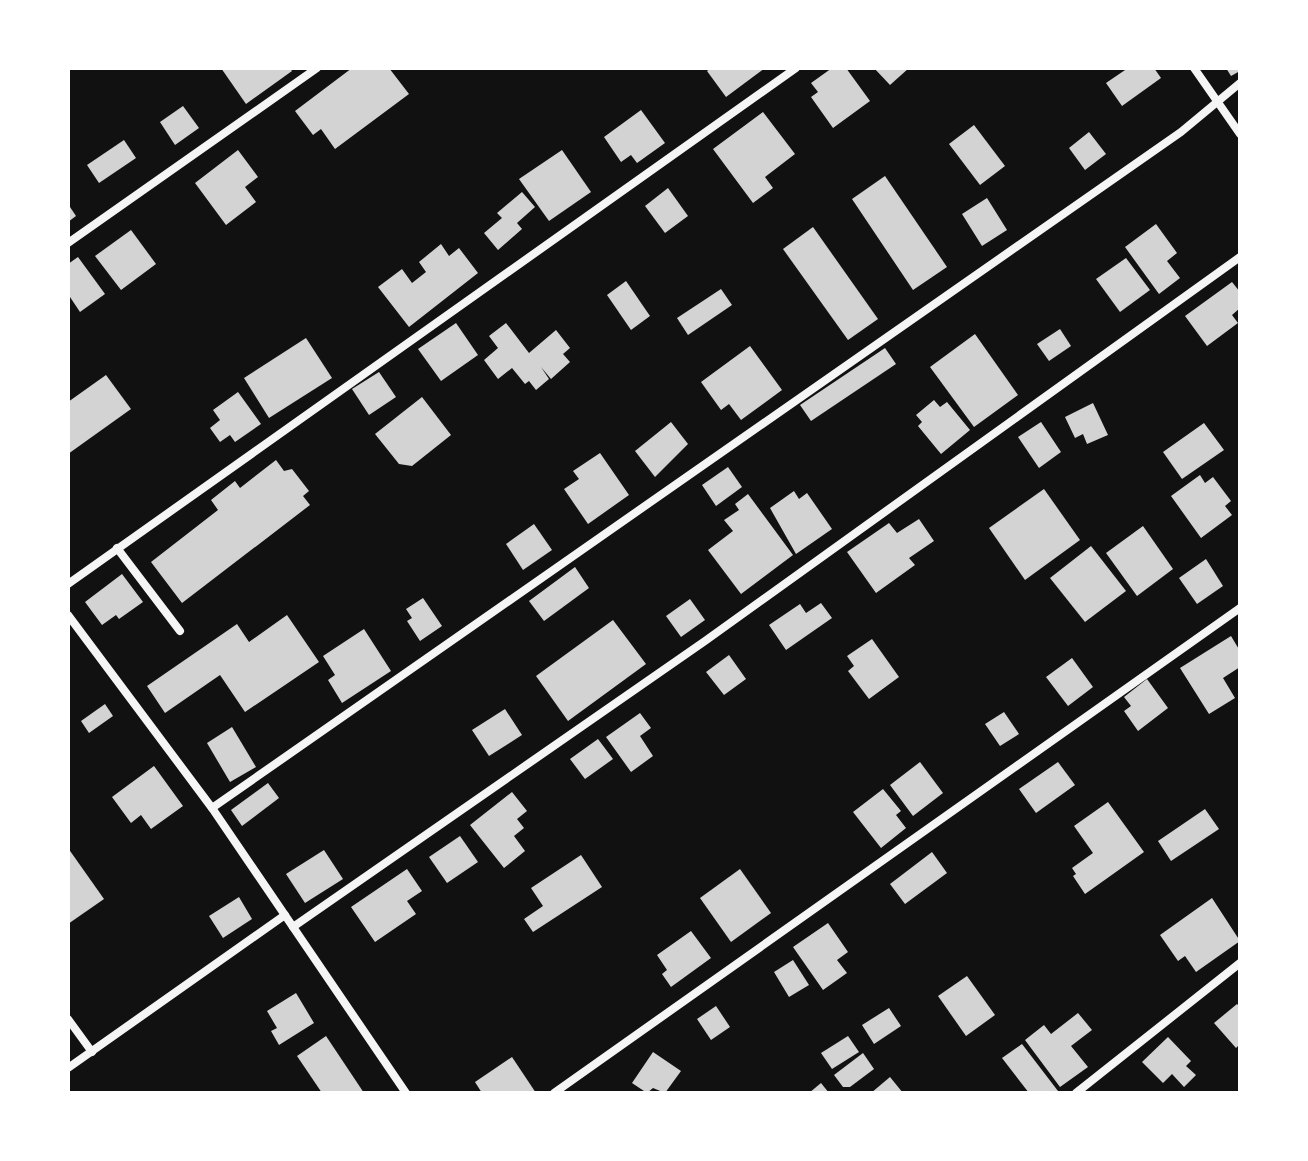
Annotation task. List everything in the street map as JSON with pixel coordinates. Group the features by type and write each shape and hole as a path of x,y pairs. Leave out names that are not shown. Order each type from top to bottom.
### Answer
{"street":[{"path":"68,243 317,68"},
{"path":"68,584 796,68"},
{"path":"1194,68 1240,134"},
{"path":"212,808 1181,132 1240,83"},
{"path":"293,927 693,649 1240,257"},
{"path":"117,548 180,631"},
{"path":"554,1093 1240,608"},
{"path":"68,615 212,808 406,1093"},
{"path":"68,1068 285,915"},
{"path":"1076,1093 1240,963"},
{"path":"68,1019 92,1052"}],"building":[{"path":"221,68 290,68 292,71 246,104"},
{"path":"352,68 389,68 409,94 335,149 321,129 313,135 295,111"},
{"path":"711,68 765,68 726,97 707,71"},
{"path":"832,68 846,68 870,101 833,128 811,97 818,92 811,83"},
{"path":"874,68 909,68 890,85"},
{"path":"1128,68 1154,68 1161,78 1122,106 1106,83"},
{"path":"1226,68 1240,68 1240,71 1231,76"},
{"path":"183,106 199,128 175,145 160,122"},
{"path":"641,110 665,143 637,163 631,155 621,162 604,137"},
{"path":"763,112 795,154 765,177 773,188 753,203 713,149"},
{"path":"974,125 1005,166 980,185 949,144"},
{"path":"1089,132 1106,154 1085,170 1069,148"},
{"path":"124,140 136,158 99,183 87,165"},
{"path":"238,150 258,177 245,187 256,202 226,225 195,183"},
{"path":"562,150 591,192 549,221 519,179"},
{"path":"885,176 947,267 913,290 852,199"},
{"path":"668,188 688,216 665,233 645,206"},
{"path":"522,192 535,207 517,223 522,229 498,250 484,233 502,218 497,213"},
{"path":"987,198 1007,230 982,246 962,214"},
{"path":"68,204 76,216 68,222"},
{"path":"1156,224 1177,253 1167,261 1180,278 1159,294 1125,247"},
{"path":"813,227 878,319 848,340 783,249"},
{"path":"131,230 156,264 121,290 95,256"},
{"path":"441,244 449,256 459,248 478,273 409,327 378,287 402,269 412,283 426,272 419,262"},
{"path":"78,257 105,294 80,312 68,294 68,264"},
{"path":"1126,258 1150,290 1120,312 1096,279"},
{"path":"626,281 650,316 631,330 607,295"},
{"path":"1232,282 1240,292 1240,308 1232,315 1238,323 1207,346 1185,316"},
{"path":"721,289 732,305 688,335 677,318"},
{"path":"456,323 478,355 441,381 418,349"},
{"path":"506,323 529,353 556,330 570,348 563,354 570,362 551,379 541,367 549,379 536,390 529,381 525,384 512,368 498,379 484,360 498,348 489,336"},
{"path":"1060,329 1071,346 1049,361 1037,344"},
{"path":"975,334 1018,395 974,427 930,367"},
{"path":"306,338 332,378 269,418 244,378"},
{"path":"750,346 782,390 741,420 729,404 721,410 701,382"},
{"path":"885,348 896,364 811,421 800,405"},
{"path":"379,372 396,397 369,415 352,389"},
{"path":"106,375 131,409 68,454 68,402"},
{"path":"238,392 261,424 235,442 230,435 220,442 210,428 220,420 213,410"},
{"path":"422,397 451,435 412,466 399,464 375,434"},
{"path":"934,400 940,407 947,402 970,430 941,454 918,426 922,422 916,415"},
{"path":"1093,403 1108,435 1087,444 1083,434 1075,438 1065,417"},
{"path":"671,422 688,444 655,477 635,451"},
{"path":"1041,422 1061,452 1039,468 1018,437"},
{"path":"1204,423 1224,450 1182,479 1163,452"},
{"path":"600,453 629,495 588,524 564,489 579,479 573,471"},
{"path":"276,460 284,471 292,469 309,491 303,496 310,505 182,603 151,562 218,510 211,500 235,481 240,488"},
{"path":"728,467 742,487 716,506 702,485"},
{"path":"1200,475 1205,483 1213,477 1231,501 1225,506 1232,515 1201,538 1171,496"},
{"path":"1044,489 1080,540 1025,580 989,528"},
{"path":"794,491 799,499 807,493 832,529 796,554 770,508"},
{"path":"748,494 793,555 741,594 708,550 733,531 724,520 739,510 735,504"},
{"path":"919,519 934,541 909,558 915,565 876,593 847,552 889,523 897,533"},
{"path":"534,524 552,550 523,570 506,544"},
{"path":"1143,526 1173,569 1137,596 1106,553"},
{"path":"1091,546 1126,591 1085,622 1050,578"},
{"path":"1206,559 1223,586 1197,604 1179,578"},
{"path":"575,567 589,588 544,621 529,601"},
{"path":"122,574 143,602 119,619 116,615 102,625 85,602"},
{"path":"423,598 442,626 420,641 407,621 412,618 406,609"},
{"path":"690,599 705,620 681,637 666,616"},
{"path":"821,603 832,618 786,650 769,625 800,604 806,613"},
{"path":"287,615 319,662 245,712 220,675 165,713 147,686 237,624 249,642"},
{"path":"613,620 646,664 568,721 536,676"},
{"path":"364,629 391,671 342,703 328,680 335,675 323,656"},
{"path":"1231,636 1240,651 1240,667 1223,678 1235,698 1209,714 1180,668"},
{"path":"872,639 899,677 869,699 848,671 854,666 847,656"},
{"path":"729,655 746,679 724,695 706,672"},
{"path":"1072,658 1093,687 1068,706 1046,677"},
{"path":"1147,679 1168,708 1138,731 1124,711 1131,706 1124,697"},
{"path":"105,704 113,716 89,733 81,721"},
{"path":"505,709 522,735 489,756 472,730"},
{"path":"1004,712 1019,734 1000,746 985,724"},
{"path":"640,713 651,728 640,736 653,756 631,772 606,737"},
{"path":"232,727 256,767 230,782 207,743"},
{"path":"598,739 613,759 585,779 570,759"},
{"path":"920,762 943,793 913,816 890,785"},
{"path":"1058,762 1075,785 1036,813 1019,789"},
{"path":"154,766 183,806 151,829 141,815 131,823 112,797"},
{"path":"268,783 279,798 242,826 231,810"},
{"path":"883,789 901,811 896,815 906,828 881,848 853,812"},
{"path":"512,792 527,811 517,819 524,828 514,836 525,851 504,868 470,825"},
{"path":"1108,802 1144,852 1085,894 1073,876 1076,874 1072,868 1093,853 1074,826"},
{"path":"1205,809 1219,829 1171,861 1158,841"},
{"path":"460,836 478,862 447,883 429,857"},
{"path":"68,848 104,899 68,924"},
{"path":"324,850 343,879 305,903 286,874"},
{"path":"932,852 947,873 905,904 890,884"},
{"path":"581,855 602,887 533,932 524,919 543,906 531,888"},
{"path":"407,869 422,891 407,901 416,914 375,942 351,907"},
{"path":"740,869 771,913 731,942 700,898"},
{"path":"239,897 252,919 223,938 209,916"},
{"path":"1212,898 1240,941 1196,972 1185,956 1178,961 1160,935"},
{"path":"828,923 848,952 837,960 847,973 823,990 793,947"},
{"path":"691,931 711,958 671,987 662,974 667,970 657,955"},
{"path":"793,960 809,985 789,997 774,972"},
{"path":"967,976 995,1015 966,1036 938,996"},
{"path":"296,993 314,1023 279,1045 271,1031 277,1028 267,1011"},
{"path":"1237,1004 1240,1007 1240,1044 1236,1048 1214,1023"},
{"path":"716,1006 730,1027 711,1040 697,1019"},
{"path":"889,1008 901,1026 874,1044 862,1025"},
{"path":"1078,1013 1092,1030 1071,1046 1088,1067 1060,1087 1025,1040 1044,1025 1051,1034"},
{"path":"326,1036 364,1093 322,1093 297,1056"},
{"path":"848,1036 859,1052 832,1069 821,1053"},
{"path":"1168,1037 1191,1061 1186,1066 1196,1075 1184,1087 1172,1074 1163,1083 1142,1062"},
{"path":"1022,1044 1058,1091 1029,1093 1002,1058"},
{"path":"653,1052 681,1071 665,1093 653,1088 647,1093 632,1083"},
{"path":"863,1053 874,1069 850,1087 843,1087 834,1075"},
{"path":"512,1057 536,1093 482,1093 475,1082"},
{"path":"890,1077 903,1093 871,1093"},
{"path":"821,1083 829,1093 809,1093"}]}
